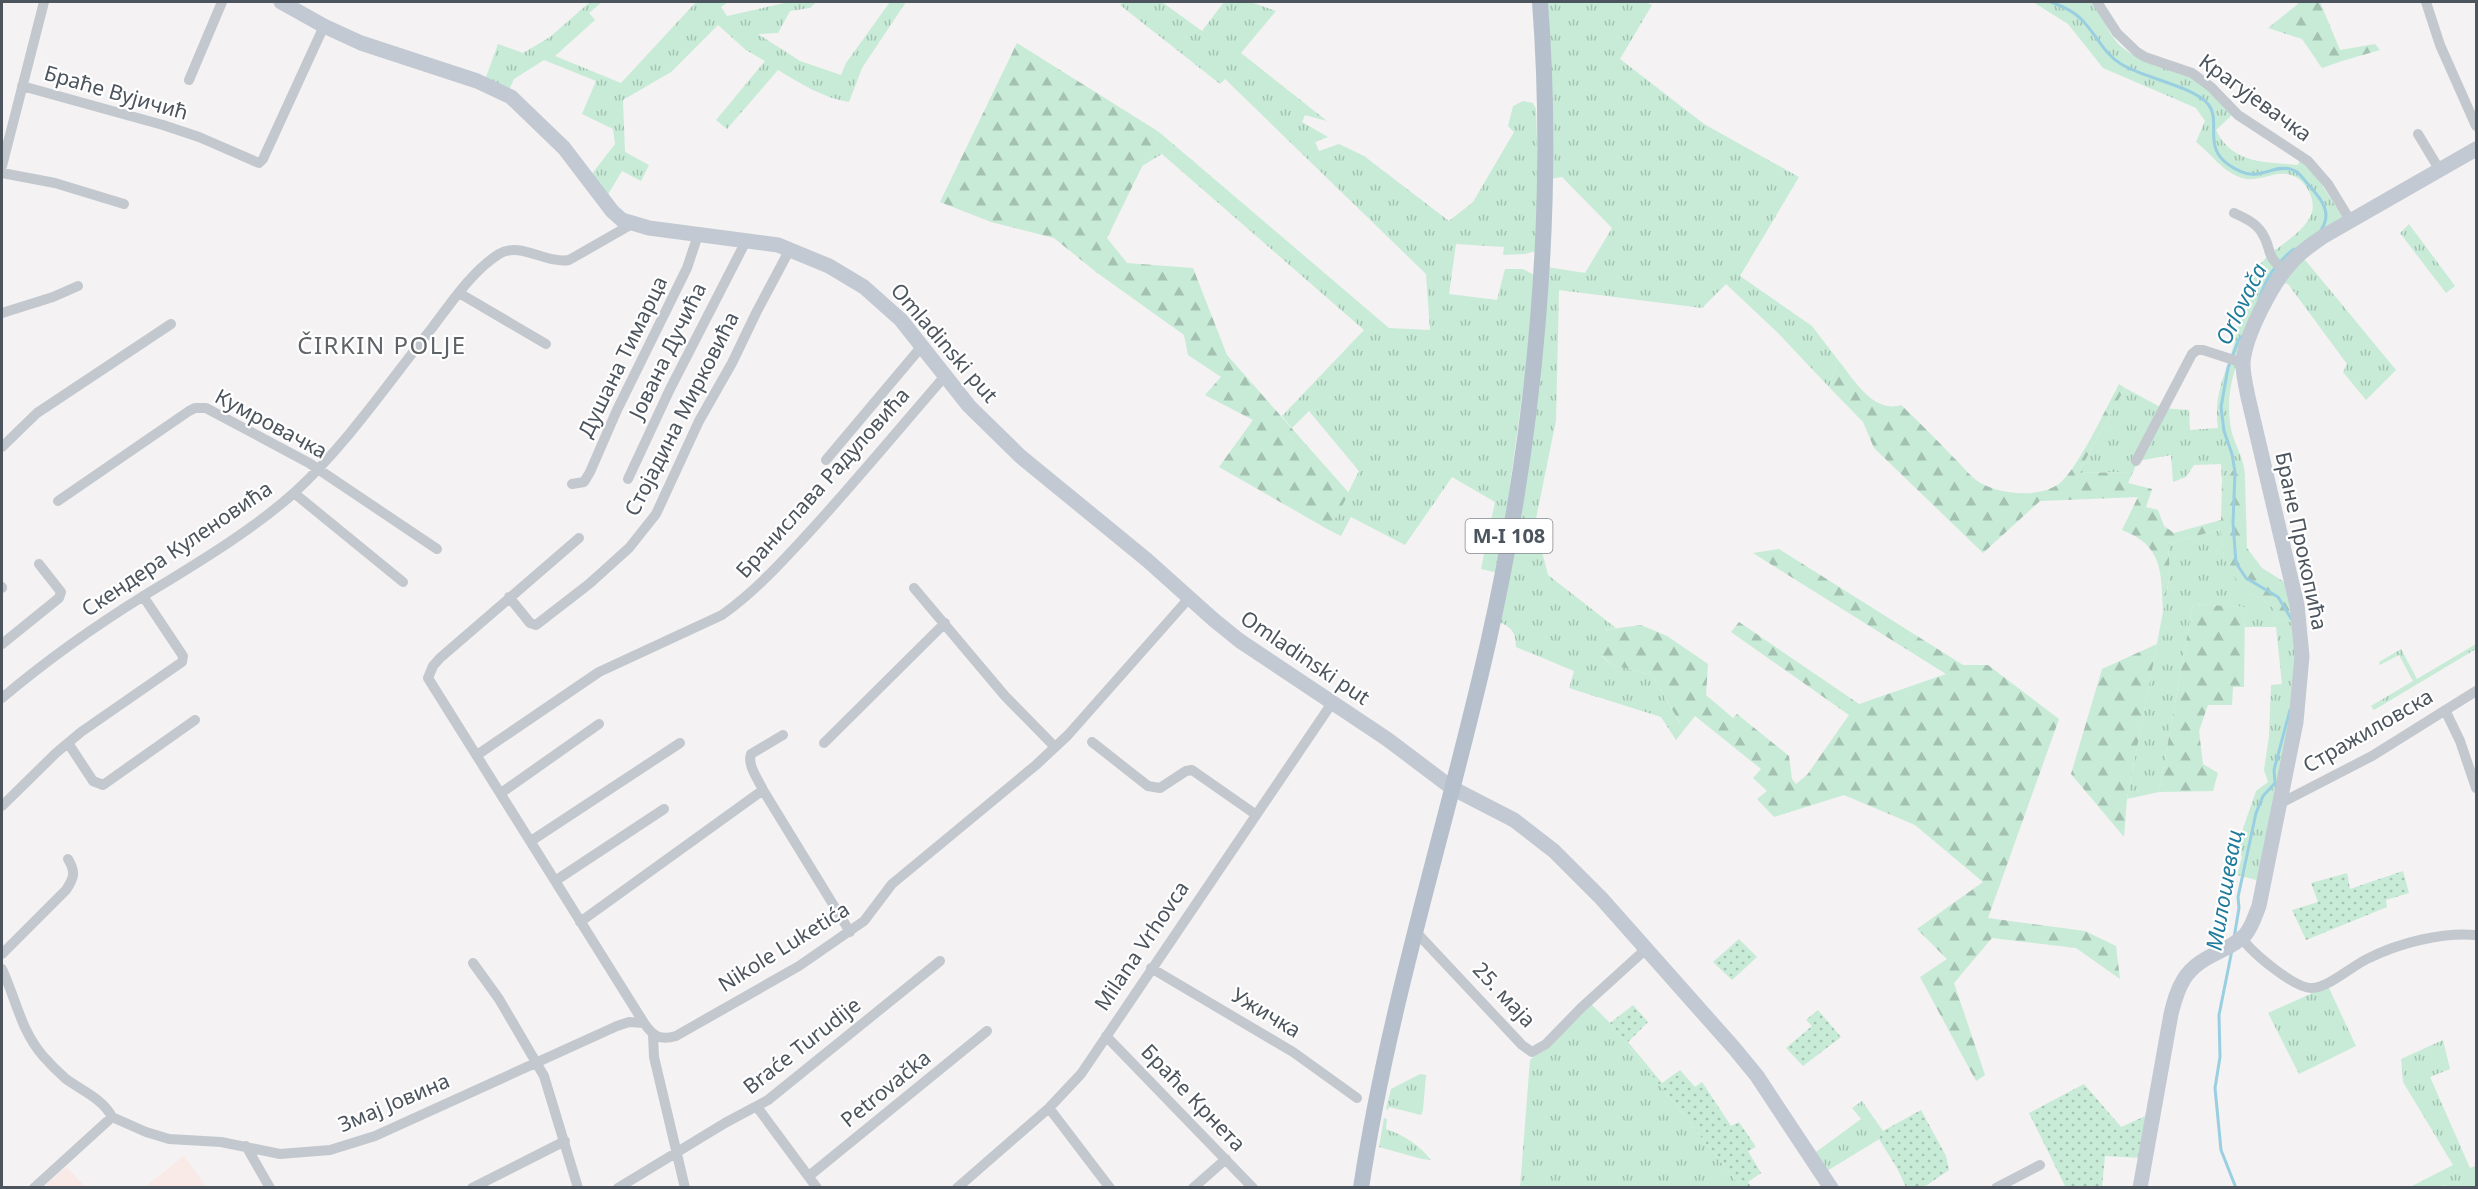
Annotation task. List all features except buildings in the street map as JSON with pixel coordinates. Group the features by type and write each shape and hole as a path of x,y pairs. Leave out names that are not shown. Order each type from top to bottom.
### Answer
{"main road":[{"name":"M-I 108","path":"1361,1188 1382,1074 1415,931 1488,643 1503,573 1528,410 1539,300 1543,228 1544,116 1540,2"}],"street":[{"name":"Браће Вујичић","path":"2,166 44,2"},
{"path":"189,80 222,2"},
{"name":"Omladinski put","path":"281,2 324,26 377,50 477,81 511,97 564,148 612,211 622,220 632,224 698,235 778,245 829,266 864,287 901,320 969,406 1020,456 1240,641 1387,739 1452,788"},
{"name":"Крагујевачка","path":"2097,2 2117,33 2137,52 2193,73 2211,87 2238,115 2308,161 2328,184 2350,220"},
{"path":"2426,2 2440,45 2476,126"},
{"name":"Браће Вујичић","path":"22,86 97,105 199,137 259,164 324,26"},
{"path":"2418,134 2439,169"},
{"name":"Бране Прокопића","path":"2241,939 2251,925 2259,906 2299,695 2302,656 2300,625 2238,361 2278,265 2350,220 2476,149"},
{"path":"2,173 55,183 124,204"},
{"path":"2234,213 2262,231 2278,265"},
{"name":"Скендера Куленовића","path":"2,698 67,646 228,542 294,493 317,469 459,293 501,252 520,251 558,262 569,261 632,224"},
{"name":"Душана Тимарца","path":"572,484 584,482 590,472 617,410 687,268 698,235"},
{"name":"Јована Дучића","path":"628,479 675,379 746,241"},
{"name":"Стојадина Мирковића","path":"509,597 530,623 536,625 589,584 629,548 644,531 662,504 694,431 732,363 790,249"},
{"path":"2,313 53,297 78,286"},
{"path":"459,293 546,344"},
{"path":"2,447 44,408 171,324"},
{"path":"826,460 922,346"},
{"path":"2136,461 2192,354 2197,350 2203,350 2238,361"},
{"name":"Бранислава Радуловића","path":"477,755 599,672 722,615 755,590 851,488 945,376"},
{"name":"Кумровачка","path":"58,501 195,408 211,410 317,469 436,549"},
{"path":"294,493 403,582"},
{"path":"579,538 432,666 428,678 653,1035 654,1057 685,1188"},
{"path":"2,644 59,597 61,592 58,586 39,564"},
{"path":"914,588 1005,696 1055,747"},
{"path":"2,806 68,743 184,659 143,596"},
{"name":"Nikole Luketića","path":"653,1035 666,1039 676,1035 799,966 864,921 892,884 1055,747 1190,597"},
{"path":"824,743 945,623"},
{"name":"Стражиловска","path":"2279,804 2372,756 2476,691"},
{"name":"Milana Vrhovca","path":"957,1188 1049,1108 1081,1074 1332,703"},
{"path":"2445,710 2460,741 2476,788"},
{"path":"68,743 93,781 103,785 195,720"},
{"path":"501,793 599,724"},
{"path":"783,735 757,748 749,759 763,790 850,932"},
{"path":"1092,742 1148,786 1160,788 1186,771 1192,770 1255,814"},
{"path":"531,841 680,743"},
{"path":"1452,788 1514,820 1554,850 1601,898 1757,1076 1831,1188"},
{"path":"580,922 763,790"},
{"path":"555,881 664,809"},
{"path":"2,954 66,890 73,879 74,869 68,858"},
{"name":"25. маја","path":"1415,931 1522,1045 1532,1052 1546,1044 1581,1008 1646,949"},
{"path":"2140,1188 2171,1014 2178,992 2194,967 2215,952 2241,939 2294,983 2313,989 2369,958 2393,949 2441,937 2476,935"},
{"name":"Braće Turudije","path":"618,1188 725,1123 757,1107 940,961"},
{"path":"473,963 499,999 544,1076 578,1188"},
{"name":"Ужичка","path":"1151,968 1293,1052 1357,1098"},
{"path":"2,969 13,992 28,1037 64,1077 104,1105 112,1117 34,1188"},
{"name":"Змај Јовина","path":"112,1117 169,1139 246,1146 280,1154 330,1150 375,1136 535,1062 629,1022 644,1023"},
{"name":"Petrovačka","path":"809,1176 987,1031"},
{"name":"Браће Крнета","path":"1106,1036 1253,1188"},
{"path":"757,1107 817,1188"},
{"path":"1049,1108 1110,1188"},
{"path":"472,1188 565,1141"},
{"path":"246,1146 270,1188"},
{"path":"1193,1188 1226,1159"},
{"path":"1996,1188 2040,1165"}],"shaded area":[{"path":"184,1156 206,1187 144,1188"},
{"path":"66,1167 85,1187 44,1187"}],"green space":[{"path":"590,2 602,2 589,13 595,20 555,56 621,83 696,2 728,2 721,7 727,16 789,2 816,2 810,8 790,11 778,33 758,34 800,61 841,75 846,63 890,2 906,2 862,68 849,102 821,94 778,70 727,129 716,120 765,61 746,50 718,25 671,72 623,100 625,152 649,165 641,181 622,171 607,196 591,175 615,144 613,129 582,114 596,81 544,60 514,79 509,90 485,80 498,44 523,53 550,37"},
{"path":"1123,2 1162,2 1202,31 1224,2 1250,2 1276,11 1241,53 1327,121 1305,115 1302,122 1328,137 1315,142 1319,151 1339,144 1364,156 1449,221 1473,202 1514,132 1508,126 1513,106 1523,101 1533,103 1536,109 1538,167 1536,251 1503,255 1504,247 1456,244 1449,294 1497,300 1505,269 1523,269 1534,275 1531,331 1498,573 1481,569 1495,502 1452,477 1405,545 1351,517 1341,536 1329,530 1359,471 1309,411 1292,428 1282,416 1364,330 1162,154 1142,166 1159,132 1389,328 1430,330 1426,274 1225,79 1220,84 1120,5"},
{"path":"1545,2 1646,2 1652,5 1620,59 1704,124 1799,177 1740,276 1812,326 1838,360 1829,387 1778,333 1726,284 1702,308 1559,290 1556,420 1535,524 1548,575 1616,628 1604,630 1601,656 1613,665 1652,675 1680,724 1695,716 1676,740 1661,717 1569,688 1574,671 1516,647 1512,631 1499,622 1547,267 1585,273 1612,228 1562,177 1550,179"},
{"path":"2033,2 2093,2 2114,38 2123,48 2142,59 2195,78 2204,84 2233,114 2216,130 2231,149 2240,155 2262,162 2298,165 2300,159 2311,168 2347,224 2299,256 2306,261 2396,370 2366,400 2343,372 2347,364 2288,284 2276,282 2242,350 2231,385 2229,403 2231,430 2243,464 2245,480 2232,470 2222,479 2221,464 2194,465 2186,477 2173,482 2171,455 2138,461 2133,472 2078,473 2125,388 2162,408 2189,410 2190,430 2218,428 2219,393 2249,283 2265,259 2301,230 2306,223 2313,206 2309,191 2299,179 2292,175 2278,174 2249,179 2235,175 2222,167 2196,142 2205,121 2196,108 2103,68 2068,24"},
{"path":"2297,2 2320,2 2340,50 2375,44 2380,50 2322,68 2302,39 2268,28 2298,4"},
{"path":"1017,43 1159,132 1107,238 1127,263 1193,268 1227,355 1349,493 1329,530 1219,467 1253,420 1205,395 1221,377 1188,355 1184,335 1096,272 1054,238 991,222 940,202"},
{"path":"2409,224 2455,286 2446,293 2400,233"},
{"path":"1838,360 1865,393 1881,404 1901,405 1976,480 2006,492 2030,493 2051,488 2060,483 2084,451 2119,384 2125,388 2078,473 2133,472 2128,483 2152,489 2146,507 2158,510 2164,526 2174,533 2221,520 2222,479 2232,470 2245,480 2247,548 2262,568 2286,583 2299,625 2279,618 2272,607 2240,586 2224,558 2221,529 2168,544 2170,573 2163,613 2158,563 2146,544 2122,530 2138,497 2040,501 1983,553 1874,448 1863,422 1829,387"},
{"path":"2221,529 2224,558 2249,594 2261,598 2272,607 2279,618 2299,625 2302,650 2260,881 2237,875 2242,857 2237,846 2256,791 2268,782 2264,770 2269,736 2271,685 2282,684 2276,627 2245,627 2245,607 2193,604 2159,792 2127,799 2168,586 2170,573 2168,544"},
{"path":"1779,549 1963,665 1988,665 2059,719 1988,918 2085,931 2116,946 2120,979 2076,948 1992,938 1954,983 1985,1075 1976,1081 1920,977 1947,959 1917,929 1983,882 1915,825 1844,795 1774,817 1757,799 1767,791 1753,778 1761,769 1695,716 1681,725 1652,675 1613,665 1602,656 1595,664 1581,656 1604,630 1641,625 1667,636 1708,664 1706,695 1733,718 1737,714 1789,756 1792,779 1796,784 1807,775 1849,715 1731,632 1739,622 1859,704 1946,674 1753,553"},
{"path":"2193,604 2245,607 2244,687 2233,687 2232,705 2208,705 2199,731 2203,764 2218,773 2213,791 2159,792"},
{"path":"2157,644 2127,799 2124,837 2071,774 2102,669"},
{"path":"2476,644 2476,649 2374,710 2371,706 2413,681 2399,655 2380,665 2379,662 2401,649 2417,679"},
{"path":"2403,871 2409,893 2386,900 2387,907 2306,940 2292,910 2318,902 2311,883 2347,873 2350,889"},
{"path":"1739,939 1757,957 1732,980 1713,962"},
{"path":"2328,986 2356,1046 2299,1074 2268,1013"},
{"path":"1591,1004 1610,1023 1741,1187 1520,1188 1530,1060"},
{"path":"1633,1005 1648,1022 1628,1042 1662,1083 1680,1070 1695,1087 1702,1082 1731,1126 1739,1122 1756,1147 1748,1151 1761,1173 1748,1182 1751,1187 1741,1187 1610,1023"},
{"path":"1818,1010 1841,1037 1803,1066 1786,1048 1812,1026 1806,1020"},
{"path":"2443,1040 2450,1069 2430,1077 2470,1168 2476,1166 2476,1187 2446,1187 2444,1185 2410,1187 2453,1165 2403,1082 2401,1059"},
{"path":"1420,1074 1426,1075 1421,1115 1389,1107 1388,1110 1386,1109 1391,1089"},
{"path":"2084,1084 2121,1127 2150,1114 2140,1158 2105,1156 2102,1187 2066,1188 2029,1113"},
{"path":"1862,1101 1883,1131 1881,1138 1827,1171 1816,1152 1861,1119 1852,1108"},
{"path":"1921,1110 1946,1156 1949,1170 1924,1187 1906,1187 1879,1139 1883,1131"},
{"path":"1384,1118 1387,1119 1386,1129 1411,1141 1431,1160 1379,1147"}],"waterway":[{"name":"Orlovača","path":"2051,2 2068,9 2079,17 2110,55 2121,64 2191,92 2208,104 2212,111 2216,150 2229,165 2248,174 2283,168 2302,176 2325,210 2325,223 2321,230"},
{"name":"Orlovača","path":"2259,299 2272,271 2294,249"},
{"name":"Orlovača","path":"2244,335 2239,339 2228,368 2221,407 2224,431 2235,472 2233,523 2236,563 2246,578 2278,597 2292,620"},
{"name":"Милошевац","path":"2234,938 2239,908 2238,897 2256,813 2263,796 2275,783 2274,770 2290,710"},
{"name":"Милошевац","path":"2232,950 2219,1015 2220,1057 2215,1088 2221,1150 2236,1188"}],"district":[{"name":"ČIRKIN POLJE","path":"382,346"}]}
